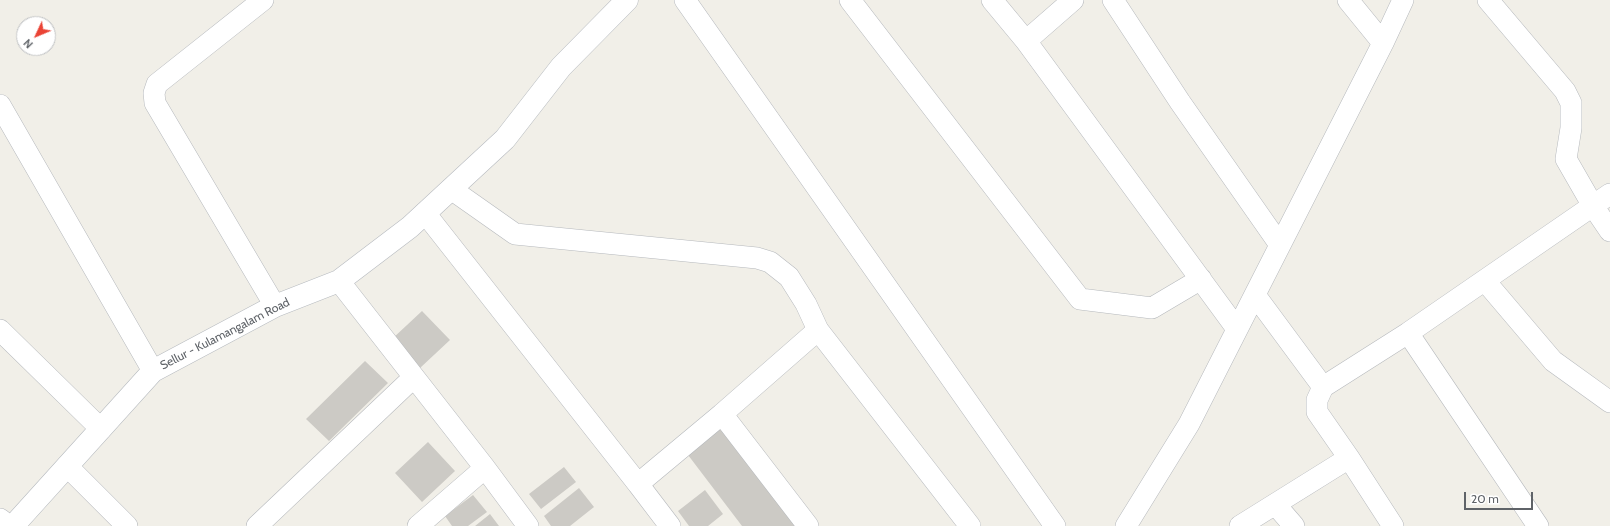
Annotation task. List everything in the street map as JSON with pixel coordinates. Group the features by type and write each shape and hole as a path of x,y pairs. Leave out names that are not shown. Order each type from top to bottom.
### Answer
{"main road":[{"name":"Sellur - Kulamangalam Road","path":"13,526 153,371 275,306 340,281 425,213 505,139 561,67 627,0"}],"street":[{"path":"263,0 157,84 154,93 155,103 275,306"},
{"path":"684,0 1055,526"},
{"path":"850,0 1080,299 1152,308 1201,279"},
{"path":"992,0 1026,41 1237,329"},
{"path":"1026,41 1073,0"},
{"path":"1112,0 1180,102 1280,245"},
{"path":"1348,0 1383,44"},
{"path":"1126,526 1189,424 1383,44 1403,0"},
{"path":"1488,0 1565,91 1571,103 1571,128 1566,159 1593,206 1610,231"},
{"path":"0,105 153,371"},
{"path":"451,188 515,234 757,258 770,262 789,277 806,304 818,330 970,526"},
{"path":"1393,526 1317,412 1317,400 1323,387 1408,333 1610,194"},
{"path":"425,213 670,526"},
{"path":"340,281 528,526"},
{"path":"1485,281 1553,361 1610,402"},
{"path":"1254,295 1323,387"},
{"path":"0,330 101,429"},
{"path":"638,484 722,414 818,330"},
{"path":"1408,333 1538,526"},
{"path":"257,526 414,376"},
{"path":"722,414 808,526"},
{"path":"1240,526 1349,458"},
{"path":"67,466 127,526"},
{"path":"418,526 485,468"},
{"path":"1275,504 1294,526"},
{"path":"0,519 9,526"}],"building":[{"path":"422,311 450,340 420,368 392,339"},
{"path":"365,361 388,383 329,441 306,419"},
{"path":"721,423 801,526 742,526 685,451"},
{"path":"428,442 455,471 422,502 395,473"},
{"path":"564,467 576,482 541,509 529,494"},
{"path":"579,488 594,507 570,526 551,526 544,516"},
{"path":"705,490 723,514 708,526 689,526 678,511"},
{"path":"473,495 487,512 468,526 452,526 445,516"},
{"path":"490,514 499,526 475,526"}]}
